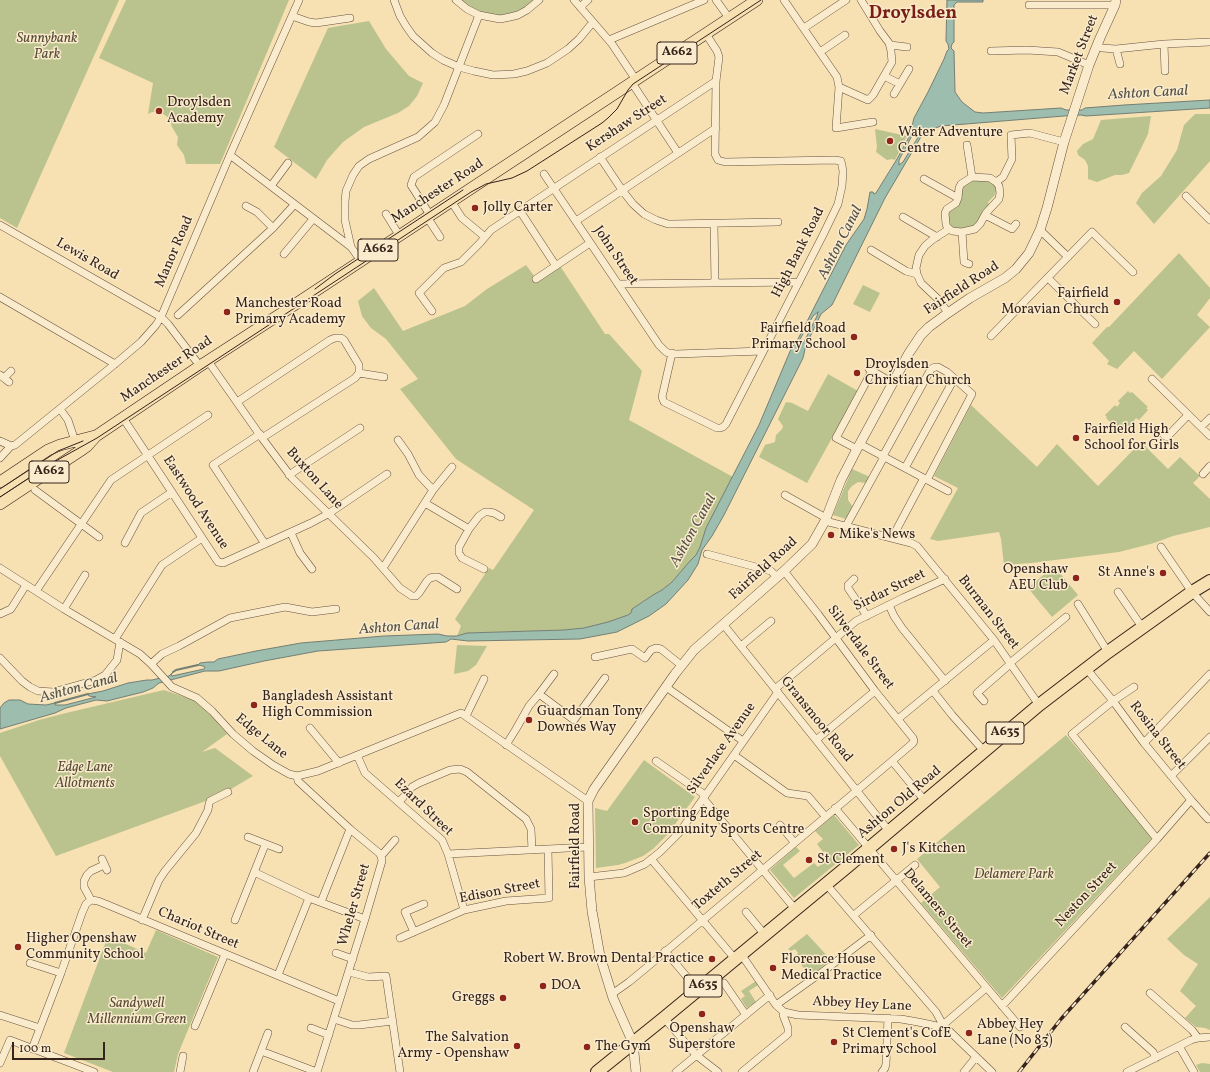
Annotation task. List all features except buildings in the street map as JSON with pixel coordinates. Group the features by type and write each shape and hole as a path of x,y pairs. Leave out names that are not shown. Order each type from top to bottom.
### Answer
{"highway":[{"name":"Ashton Old Road","path":"597,1072 890,831 1038,705 1142,627 1210,580"}],"main road":[{"name":"Manchester Road","path":"0,482 48,450 60,445 87,446 96,436 204,363 757,0"},
{"name":"Manchester Road","path":"0,504 78,446"}],"street":[{"name":"Manor Road","path":"0,458 11,446 60,409 141,342 156,325 161,317 230,155 299,0"},
{"path":"394,0 400,16 413,36 432,53 459,67 493,75 514,74 527,71 547,63 568,49 594,22"},
{"path":"456,0 466,9 479,15 500,19 518,15 539,0"},
{"path":"574,0 609,40 656,120 678,153"},
{"path":"580,7 588,0"},
{"path":"609,40 704,0"},
{"path":"716,0 730,18"},
{"path":"784,0 837,77 839,86 836,128 873,122"},
{"path":"804,28 846,0"},
{"path":"839,86 868,100 873,95 892,62 890,45 867,12 861,0"},
{"path":"1029,5 1116,2"},
{"name":"Market Street","path":"1071,121 1089,65 1116,2"},
{"path":"351,247 345,220 345,202 346,191 353,175 359,166 369,159 418,137 430,127 438,117 479,15"},
{"path":"292,16 316,23 350,18"},
{"path":"576,221 716,128 716,81 719,57 718,52 706,34"},
{"path":"820,52 845,35"},
{"path":"1102,48 1116,49 1164,44 1210,42"},
{"path":"1164,44 1165,71"},
{"path":"890,45 907,48"},
{"path":"1116,49 1120,64"},
{"path":"991,51 1026,50 1058,52 1089,65"},
{"path":"894,94 909,69"},
{"path":"884,76 900,84"},
{"name":"Kershaw Street","path":"432,311 419,293 444,268 461,262 491,230 600,156 716,81"},
{"name":"Fairfield Road","path":"636,1072 633,1043 612,994 600,956 592,911 589,877 588,801 594,789 681,665 699,644 780,574 812,544 825,520 843,476 858,447 909,353 921,335 948,313 1010,275 1023,262 1040,230 1071,121"},
{"name":"High Bank Road","path":"668,352 662,397 664,402 720,428 726,424 838,204 843,178 841,161 725,162 718,160 716,154 716,128"},
{"path":"996,182 1003,177 1012,159 1010,135 1030,133 1064,142"},
{"path":"440,237 411,185 414,177 478,134"},
{"path":"967,145 972,177"},
{"path":"230,155 351,247 361,261"},
{"path":"600,156 633,204 644,214 661,222 673,224 778,222"},
{"path":"271,186 288,163"},
{"name":"John Street","path":"544,174 660,345 668,352"},
{"path":"972,177 990,178 996,182 1000,193 999,199 985,215 978,227 970,231 956,232 949,229 946,224 945,213 956,203 961,184 972,177"},
{"path":"924,179 958,198"},
{"path":"1186,196 1210,220"},
{"path":"451,201 462,218 485,237"},
{"path":"178,315 273,228 294,205"},
{"path":"246,206 257,212 273,228"},
{"path":"520,211 556,266"},
{"path":"386,214 399,235"},
{"path":"985,215 1012,229 1016,224"},
{"path":"903,217 937,237"},
{"path":"284,254 313,218"},
{"path":"714,224 715,283"},
{"name":"Lewis Road","path":"0,225 161,317 204,363"},
{"path":"948,313 939,300 921,283 917,274 917,262 922,250 928,243 949,229"},
{"path":"1040,230 1068,258"},
{"path":"962,232 964,262 969,264"},
{"path":"991,336 1092,232 1132,272"},
{"path":"536,279 590,243"},
{"path":"871,250 906,271 917,274"},
{"path":"1048,278 1095,324"},
{"path":"618,284 799,282"},
{"path":"0,297 115,364"},
{"path":"236,402 335,338 342,338 344,340 360,370 354,378 213,465 265,544"},
{"path":"668,352 763,352"},
{"name":"Buxton Lane","path":"204,363 236,402 289,475 382,568 397,585 404,591 414,596 418,595 430,578 438,577 457,589"},
{"path":"785,495 825,520 846,526 892,538 972,394 938,367 930,369 846,526"},
{"path":"893,383 870,370 864,385 836,438 884,457 948,491"},
{"path":"4,378 11,371"},
{"path":"359,373 384,377"},
{"path":"905,468 954,379"},
{"path":"1152,379 1210,436"},
{"path":"60,409 68,420 78,446"},
{"path":"36,592 111,480 208,414"},
{"path":"1164,435 1167,438 1188,415"},
{"name":"Eastwood Avenue","path":"123,418 218,562 223,562 291,533 328,514 386,474"},
{"path":"1201,427 1210,418"},
{"path":"289,475 360,428"},
{"path":"398,440 408,454 419,475 432,490"},
{"path":"0,441 11,446"},
{"path":"1203,474 1210,466"},
{"path":"382,568 432,490 452,467"},
{"path":"35,490 99,537"},
{"path":"124,543 141,513 172,492"},
{"path":"425,503 468,529"},
{"path":"484,569 460,556 459,547 468,529 479,516 485,512 494,513 502,517"},
{"path":"291,533 300,553 312,569"},
{"path":"0,658 22,681 38,691 53,692 96,680 105,674 117,660 118,641 162,565 202,538"},
{"name":"Burman Street","path":"892,538 917,546 994,640 1038,705"},
{"path":"1161,547 1192,592 1210,612"},
{"path":"708,554 780,574"},
{"name":"Edge Lane","path":"0,568 36,592 140,654 152,664 172,687 197,698 212,711 233,734 253,750 289,774 297,776"},
{"name":"Silverdale Street","path":"780,574 818,614 914,741"},
{"path":"64,609 85,575"},
{"path":"854,578 848,585 848,588 867,616"},
{"name":"Sirdar Street","path":"776,691 856,621 945,579"},
{"path":"0,614 11,609 26,585"},
{"path":"1118,592 1142,627"},
{"path":"1078,604 1108,652"},
{"path":"889,605 902,628 945,681"},
{"path":"152,664 162,654 182,645 230,618 285,607 312,612 336,609"},
{"path":"984,701 977,693 1010,663 1066,617"},
{"path":"741,646 771,621"},
{"name":"Gransmoor Road","path":"723,624 890,831"},
{"path":"898,719 994,640"},
{"path":"595,657 632,649 645,658 651,650 656,648 661,649 681,665"},
{"name":"Rosina Street","path":"1086,668 1144,743 1208,819"},
{"path":"506,744 530,706 554,674"},
{"path":"1144,743 1210,674"},
{"path":"539,694 574,720 605,678"},
{"path":"466,716 484,679"},
{"path":"666,687 743,741"},
{"path":"1134,687 1113,701 1072,734 1157,839"},
{"name":"Silverlace Avenue","path":"589,877 624,873 645,864 660,852 679,832 734,755 776,691"},
{"path":"816,740 875,691"},
{"path":"933,691 984,751"},
{"path":"297,776 318,772 461,713 588,801"},
{"path":"310,728 340,763"},
{"path":"1172,776 1210,737"},
{"name":"Toxteth Street","path":"612,994 629,982 914,741"},
{"name":"Ezard Street","path":"357,755 365,773 442,840 448,854 464,910"},
{"path":"734,755 787,793 808,796 825,816"},
{"path":"656,761 704,797 795,910"},
{"path":"892,761 926,801"},
{"path":"399,802 412,787 419,783 450,770 460,769 467,772 526,819 531,829 532,850"},
{"name":"Wheler Street","path":"297,776 298,781 381,856 382,861 340,1002 317,1072"},
{"path":"142,920 159,880 196,833 208,810 210,802 228,792"},
{"name":"Neston Street","path":"1002,1006 1157,839 1191,800"},
{"name":"Delamere Street","path":"835,808 1020,1027"},
{"path":"780,826 794,842"},
{"path":"321,902 350,829"},
{"path":"248,837 279,849"},
{"path":"381,856 395,840"},
{"path":"235,920 266,845"},
{"path":"448,854 588,847"},
{"name":"Edison Street","path":"400,938 464,910 506,902 549,898 548,849"},
{"path":"651,859 702,920 738,956 770,995 776,1005 784,1012 783,1015 788,1028 788,1034 742,1072"},
{"path":"32,1048 82,913 86,904 91,900 84,887 86,875 90,871 104,864"},
{"path":"854,915 915,865"},
{"path":"254,872 309,898 365,919"},
{"path":"826,884 936,1012 943,1025 992,1072"},
{"path":"278,975 309,898"},
{"name":"Chariot Street","path":"91,900 98,901 340,1002"},
{"path":"414,932 405,912 424,904"},
{"path":"746,912 764,935"},
{"path":"776,1005 815,978 871,935"},
{"path":"665,951 698,990"},
{"path":"336,953 353,959"},
{"path":"195,1026 225,954"},
{"path":"30,963 61,973"},
{"path":"348,972 368,977 386,976 400,1072"},
{"path":"724,983 746,1015"},
{"path":"943,1025 986,988"},
{"path":"1150,993 1192,1030 1198,1038"},
{"path":"676,1072 770,995"},
{"name":"Abbey Hey Lane","path":"784,1012 798,1015 888,1018 937,1026 943,1025"},
{"path":"0,1015 40,1028"},
{"path":"664,1018 696,1055 718,1072"},
{"path":"882,1072 886,1064 888,1018"},
{"path":"334,1019 352,1025 393,1021"},
{"path":"1125,1027 1153,1052 1156,1058"},
{"path":"311,1028 329,1035"},
{"path":"253,1072 262,1052 268,1033"},
{"path":"1127,1072 1179,1046 1198,1038 1210,1037"},
{"path":"0,1063 3,1046 10,1040 94,1072"},
{"path":"1179,1046 1194,1072"},
{"path":"262,1052 317,1072"},
{"path":"180,1072 183,1056"},
{"path":"964,1072 976,1057"}],"green space":[{"name":"Sunnybank Park","path":"0,0 119,0 17,228 0,218"},
{"path":"126,0 289,0 220,164 186,164 184,155 177,145 178,137 169,118 158,112 148,114 153,83 99,58"},
{"path":"461,0 533,0 525,7 515,12 500,16 480,12"},
{"path":"369,21 386,49 409,76 423,83 417,96 409,106 398,113 364,127 343,142 327,160 316,179 274,147 328,28"},
{"path":"1195,114 1210,114 1210,161 1154,224 1136,203 1142,193 1161,176 1177,150 1184,125"},
{"path":"1151,116 1148,134 1129,173 1115,175 1097,182 1088,179 1088,166 1085,160 1078,155 1077,151 1083,144 1093,139 1101,120"},
{"name":"Water Adventure Centre","path":"875,129 907,136 895,160 887,160 876,152 877,147"},
{"path":"972,181 989,181 997,190 988,202 989,205 973,227 961,229 952,228 948,223 949,212 961,194 964,186"},
{"path":"1179,253 1210,288 1210,298 1197,315 1210,327 1162,379 1134,351 1117,369 1107,364 1109,361 1092,343"},
{"path":"526,265 538,281 560,266 605,334 609,334 642,371 629,420 733,477 706,528 696,555 672,582 632,609 631,613 628,615 584,628 467,633 457,636 461,626 455,619 489,568 493,570 534,510 456,459 400,389 418,379 386,339 371,328 362,316 358,301 374,288 403,331 465,306 487,289"},
{"path":"863,285 880,293 870,312 853,304"},
{"path":"828,374 858,391 807,483 759,457 765,445 775,442 776,435 782,429 783,426 778,419 786,402 792,403 808,411"},
{"path":"1128,391 1130,393 1132,392 1148,407 1146,408 1148,410 1139,420 1136,418 1133,422 1135,424 1125,434 1106,418 1107,417 1105,415 1115,405 1117,407 1120,403 1118,401"},
{"path":"971,405 1037,467 1057,444 1098,486 1141,442 1168,469 1180,457 1200,476 1193,483 1210,499 1210,527 1119,552 1004,565 999,532 938,541 930,539 958,488 934,476"},
{"path":"852,469 870,477 866,483 858,482 848,491 848,500 853,507 846,519 833,515"},
{"path":"1054,566 1078,595 1052,617 1028,588"},
{"path":"457,645 487,646 476,665 468,671 454,674"},
{"name":"Edge Lane Allotments","path":"164,690 196,701 227,734 202,752 215,748 253,776 231,789 203,802 56,856 0,756 0,733 39,720"},
{"name":"Delamere Park","path":"1066,735 1152,838 1002,998 921,903 940,887 917,859"},
{"name":"Sporting Edge Community Sports Centre","path":"644,760 695,797 668,834 653,849 643,856 625,863 596,868 595,808 607,811"},
{"path":"834,815 859,845 794,898 770,870 796,847 800,851 783,865 794,878 814,863 818,867 830,857 825,851 823,852 817,844 823,839 815,831"},
{"path":"1210,897 1210,1030 1196,1027 1185,1018 1196,1006 1180,991 1198,964 1184,955 1167,939"},
{"name":"Sandywell Millennium Green","path":"156,930 218,957 178,1054 174,1072 113,1072 64,1053 108,936 146,953"},
{"path":"807,934 831,960 811,975 796,959 796,955 798,953 795,949 791,951 788,949"},
{"path":"756,981 758,985 749,991 756,1002 747,1008 741,999 745,996 741,991"},
{"path":"1202,1063 1210,1064 1210,1072 1200,1072 1196,1065"}],"shaded area":[{"path":"947,0 983,0 983,2 957,2 954,5 954,42 951,48 954,51 955,92 962,102 975,112 983,113 1061,108 1066,110 1082,110 1085,108 1210,100 1210,108 1086,116 1064,116 941,126 922,135 885,198 832,305 821,314 806,345 803,358 724,515 702,550 698,564 688,580 666,604 649,616 617,632 580,639 468,641 451,639 446,642 318,651 219,671 205,671 159,683 153,688 143,692 107,701 96,700 0,729 0,708 9,700 20,700 28,704 46,705 55,703 55,705 65,705 96,697 89,696 88,694 128,683 169,676 173,672 171,675 172,676 204,669 205,667 198,665 200,663 214,662 218,659 256,651 301,643 384,636 438,634 457,636 467,633 584,628 608,622 631,613 632,609 672,582 696,555 706,528 759,425 791,349 797,341 846,245 864,219 870,192 873,192 874,194 876,193 910,135 914,118 949,49 946,41","holes":["919,129 920,134 903,162 899,165 899,160 914,132","818,312 804,342 799,347 799,341 813,316"]}],"waterway":[{"path":"173,672 198,665"},
{"name":"Ashton Canal","path":"55,703 88,694"}],"tram line":[{"path":"0,497 52,463 97,438 471,192 486,184 512,178 527,171 602,123 617,109 633,84 761,0"},
{"path":"315,289 335,274 463,190"},
{"path":"0,489 58,451 83,441"}],"railway":[{"path":"1019,1072 1061,1019 1210,853"}],"place":[{"name":"Droylsden Academy","path":"159,111"},
{"name":"Water Adventure Centre","path":"890,141"},
{"name":"Jolly Carter","path":"475,208"},
{"name":"Fairfield Moravian Church","path":"1117,302"},
{"name":"Manchester Road Primary Academy","path":"227,312"},
{"name":"Fairfield Road Primary School","path":"854,337"},
{"name":"Droylsden Christian Church","path":"857,373"},
{"name":"Fairfield High School for Girls","path":"1076,438"},
{"name":"Mike's News","path":"831,535"},
{"name":"St Anne's","path":"1163,573"},
{"name":"Openshaw AEU Club","path":"1076,578"},
{"name":"Bangladesh Assistant High Commission","path":"254,705"},
{"name":"Guardsman Tony Downes Way","path":"529,720"},
{"name":"Sporting Edge Community Sports Centre","path":"635,822"},
{"name":"J's Kitchen","path":"894,849"},
{"name":"St Clement","path":"809,860"},
{"name":"Higher Openshaw Community School","path":"18,947"},
{"name":"Robert W. Brown Dental Practice","path":"712,959"},
{"name":"Florence House Medical Practice","path":"773,968"},
{"name":"DOA","path":"543,986"},
{"name":"Greggs","path":"503,998"},
{"name":"Openshaw Superstore","path":"702,1014"},
{"name":"Abbey Hey Lane (No 83)","path":"969,1033"},
{"name":"St Clement's CofE Primary School","path":"834,1042"},
{"name":"The Salvation Army - Openshaw","path":"517,1046"},
{"name":"The Gym","path":"587,1047"}],"district":[{"name":"Droylsden","path":"913,15"}]}
